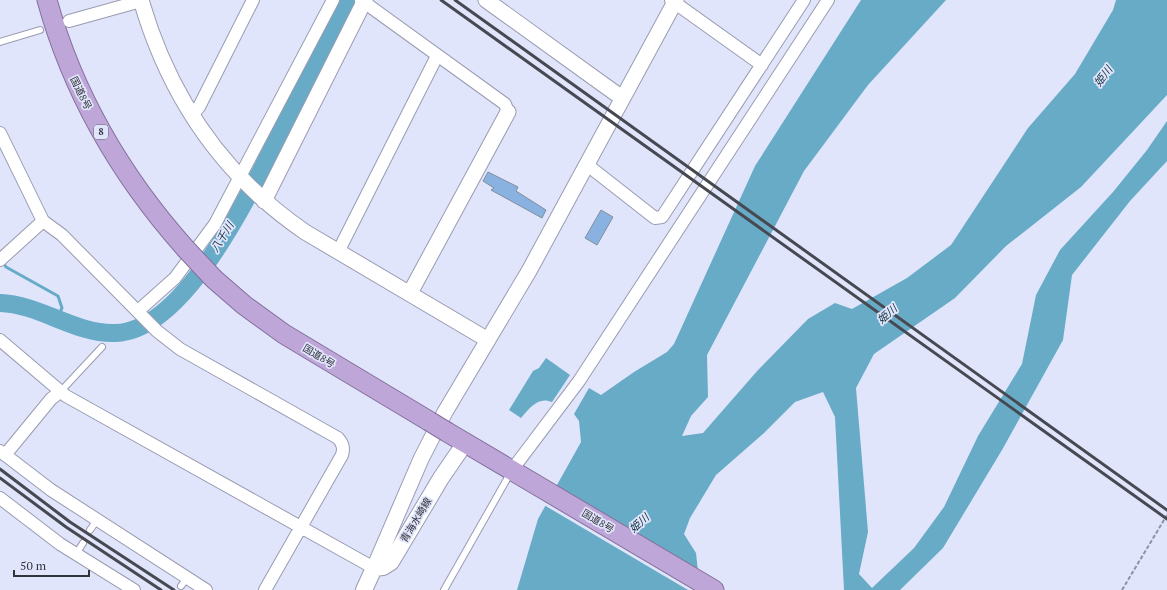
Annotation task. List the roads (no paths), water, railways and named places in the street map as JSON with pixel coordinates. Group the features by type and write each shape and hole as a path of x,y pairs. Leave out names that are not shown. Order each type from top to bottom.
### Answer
{"highway":[{"name":"国道8号","path":"47,0 71,74 88,109 123,169 139,192 185,248 214,279 244,305 284,334 471,447 714,590"}],"main road":[{"name":"青海水崎線","path":"374,568 383,568 391,562 442,478 471,447"},
{"path":"364,590 374,568"}],"street":[{"path":"69,21 141,0 158,50 192,115 240,180 295,225 488,340"},
{"path":"138,311 175,278 201,246 215,224 240,180 333,0"},
{"path":"486,0 622,98"},
{"path":"586,164 655,218 662,217 804,0"},
{"path":"511,470 579,381 828,0"},
{"path":"264,201 363,1 505,104 508,112 410,293"},
{"path":"0,340 66,396 302,526 374,568 421,459 445,412 529,271 674,1 762,65"},
{"path":"192,115 199,107 249,2"},
{"path":"338,252 437,56"},
{"path":"0,133 43,221 62,235 158,331 180,349 338,438 341,442 344,450 342,455 265,590"},
{"path":"0,260 43,221"},
{"path":"61,391 3,453 93,525 184,582 206,590"},
{"path":"0,498 76,554 134,590"}],"lane":[{"path":"0,42 40,30"},
{"path":"61,391 102,347"},
{"path":"444,590 511,470"},
{"path":"76,554 83,543"}],"water":[{"name":"姫川","path":"861,0 946,0 868,85 804,171 707,355 708,397 691,416 682,436 703,433 758,370 808,319 835,303 852,309 907,278 951,245 1028,128 1075,74 1113,10 1116,0 1167,0 1167,95 1081,187 1006,246 955,298 874,354 856,388 868,532 859,574 872,588 914,548 944,507 978,436 1022,364 1036,295 1060,250 1113,192 1147,150 1167,121 1167,161 1130,201 1072,275 1063,340 1002,450 943,548 900,590 844,590 835,417 823,392 795,402 764,433 716,475 690,518 684,534 696,553 700,590 517,590 538,519 581,442 579,421 574,414 589,388 601,395 634,372 667,352 674,344 755,166"},
{"path":"546,358 570,375 552,402 543,401 535,404 521,418 509,410 533,371 539,368"}],"waterway":[{"name":"八千川","path":"0,303 29,308 72,325 87,329 116,333 143,325 169,307 194,281 217,249 238,214 348,0"},
{"path":"2,261 6,267 58,296 62,308 57,318"}],"railway":[{"path":"441,0 1167,519"},
{"path":"455,0 1167,510"},
{"path":"0,469 70,522 174,590"},
{"path":"0,478 66,527 161,590"}]}
